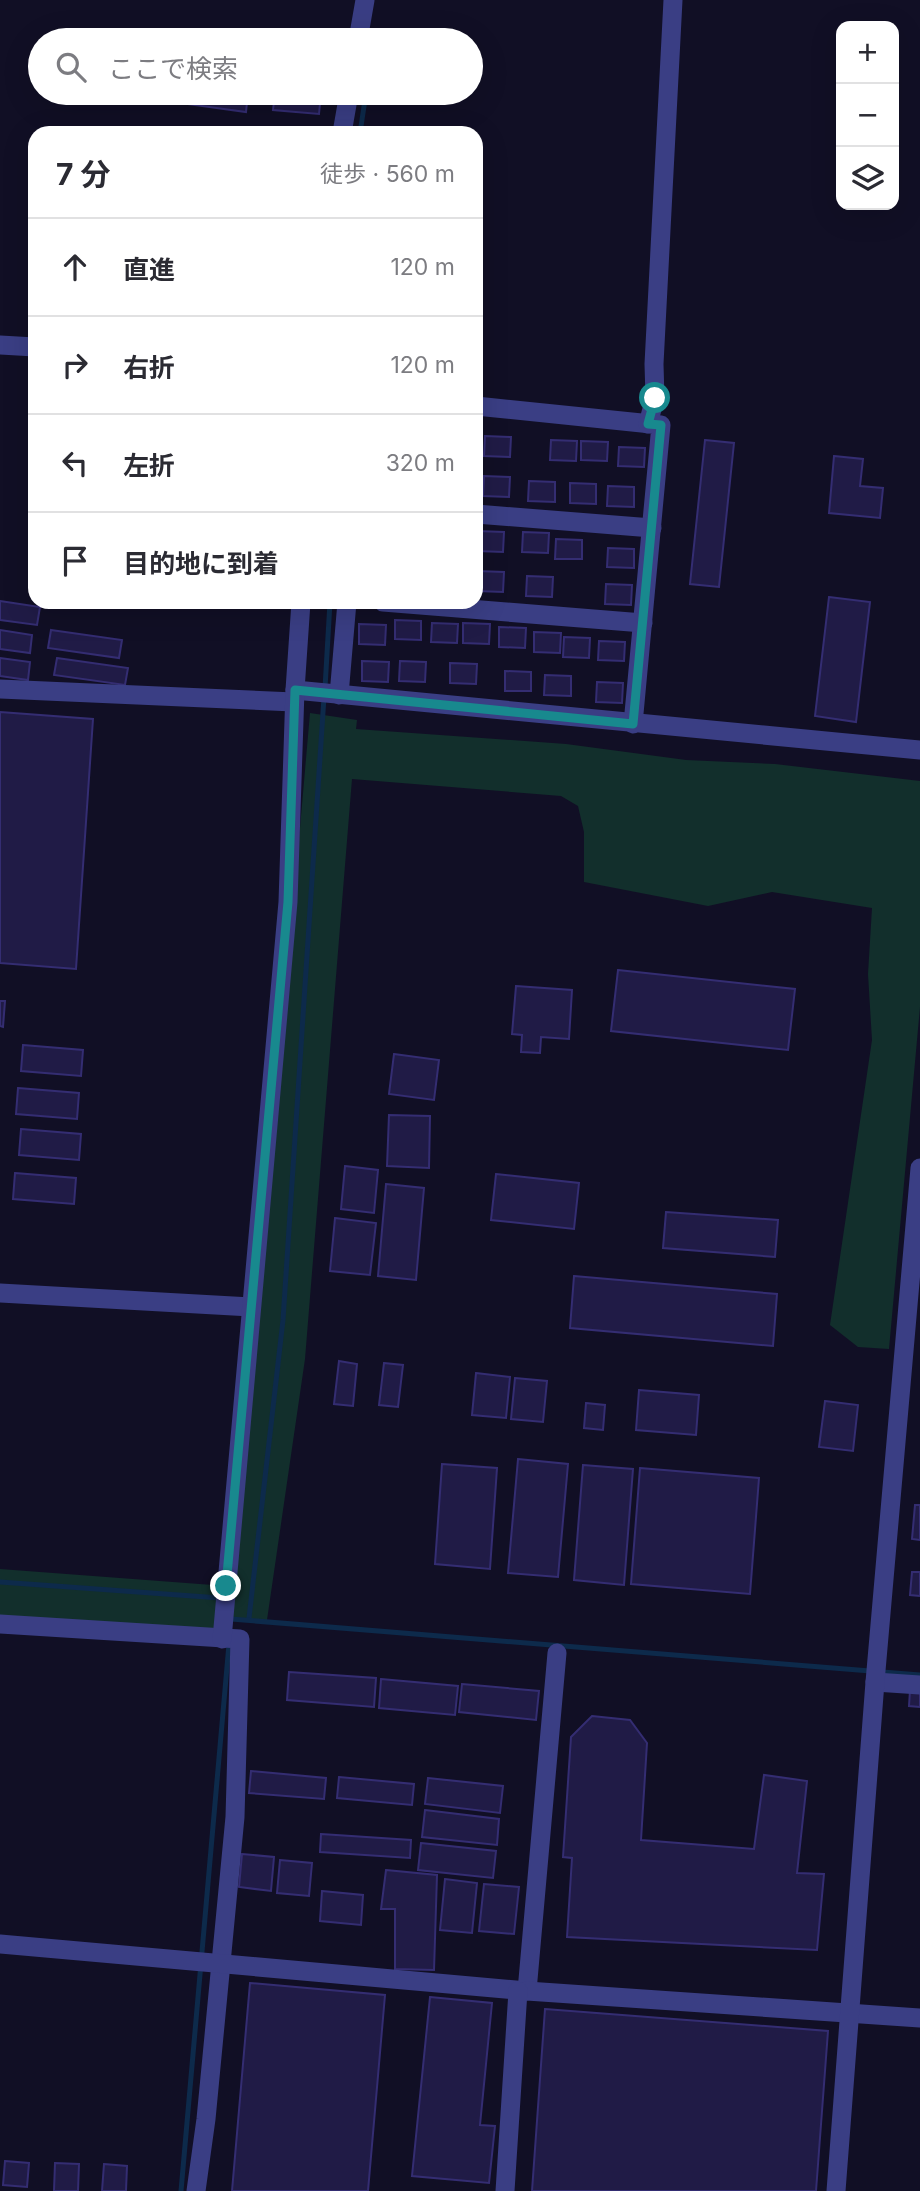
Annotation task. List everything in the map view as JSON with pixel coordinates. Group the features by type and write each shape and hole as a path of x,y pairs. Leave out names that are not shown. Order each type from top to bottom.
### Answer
{"street":[{"path":"360,28 365,0"},
{"path":"648,424 655,398 654,364 673,0"},
{"path":"343,126 347,105"},
{"path":"0,345 28,347"},
{"path":"483,407 661,425 633,724"},
{"path":"483,515 652,528"},
{"path":"222,1639 288,902 295,696 301,609"},
{"path":"339,695 346,609"},
{"path":"470,609 643,623"},
{"path":"0,689 339,695 920,750"},
{"path":"836,2191 875,1682 913,1336 920,1168"},
{"path":"0,1293 251,1307"},
{"path":"0,1624 240,1639 235,1817 222,1962 196,2191"},
{"path":"505,2191 522,1991 557,1653"},
{"path":"875,1682 920,1685"},
{"path":"0,1944 522,1991 920,2018"}],"green space":[{"path":"310,713 357,720 356,729 566,744 686,760 775,764 920,781 920,1007 889,1349 858,1347 830,1325 872,1040 868,974 872,908 772,892 708,906 584,882 584,832 578,806 561,796 352,779 305,1359 267,1620 231,1619"},
{"path":"0,1569 226,1586 222,1633 0,1624"}],"building":[{"path":"194,105 247,105 246,112"},
{"path":"274,105 320,105 319,114 273,110"},
{"path":"485,436 511,437 510,457 484,456"},
{"path":"551,440 577,441 576,461 550,460"},
{"path":"705,440 734,443 719,587 690,584"},
{"path":"581,441 608,442 607,461 581,460"},
{"path":"619,447 645,448 644,467 618,466"},
{"path":"834,456 863,459 860,486 883,488 880,518 829,513"},
{"path":"484,476 510,477 509,497 483,496"},
{"path":"529,481 555,482 555,502 528,501"},
{"path":"570,483 596,484 596,504 570,503"},
{"path":"608,486 634,487 634,507 607,506"},
{"path":"483,531 504,532 503,552 483,551"},
{"path":"523,532 549,533 548,553 522,552"},
{"path":"556,539 582,540 582,559 555,559"},
{"path":"608,548 634,549 634,568 607,567"},
{"path":"483,571 504,572 503,592 483,591"},
{"path":"527,576 553,577 552,597 526,596"},
{"path":"606,584 632,585 631,605 605,604"},
{"path":"829,597 870,602 856,722 815,716"},
{"path":"0,601 28,605 28,609 40,609 37,625 0,620"},
{"path":"395,620 421,621 421,640 395,639"},
{"path":"432,623 458,624 457,643 431,642"},
{"path":"463,623 490,624 489,644 463,643"},
{"path":"359,624 386,625 385,645 359,644"},
{"path":"499,627 526,628 525,648 499,647"},
{"path":"0,630 32,635 30,653 0,649"},
{"path":"51,630 122,640 119,658 48,648"},
{"path":"534,632 561,633 560,653 534,652"},
{"path":"564,637 590,638 589,658 563,657"},
{"path":"599,641 625,642 624,661 598,660"},
{"path":"0,658 30,662 28,680 0,676"},
{"path":"57,658 128,668 125,685 54,675"},
{"path":"362,661 389,662 388,682 362,681"},
{"path":"400,661 426,662 425,682 399,681"},
{"path":"450,663 477,664 476,684 450,683"},
{"path":"505,671 531,672 531,691 505,691"},
{"path":"545,675 571,676 571,696 544,695"},
{"path":"597,682 623,683 622,703 596,702"},
{"path":"0,712 93,719 76,969 0,963"},
{"path":"618,970 795,989 788,1050 611,1031"},
{"path":"516,986 572,990 569,1039 541,1037 540,1053 521,1052 522,1035 512,1034"},
{"path":"0,1001 5,1001 3,1027 0,1026"},
{"path":"23,1045 83,1050 81,1076 21,1071"},
{"path":"394,1054 439,1060 434,1100 389,1094"},
{"path":"18,1088 79,1093 77,1119 16,1114"},
{"path":"389,1115 430,1116 429,1168 387,1166"},
{"path":"21,1129 81,1134 79,1160 19,1155"},
{"path":"345,1166 378,1170 374,1213 341,1209"},
{"path":"15,1173 76,1178 74,1204 13,1199"},
{"path":"496,1174 579,1183 574,1229 491,1220"},
{"path":"386,1184 424,1188 416,1280 378,1276"},
{"path":"666,1212 778,1220 775,1257 663,1248"},
{"path":"335,1218 376,1223 370,1275 330,1271"},
{"path":"574,1276 777,1294 773,1346 570,1328"},
{"path":"339,1361 357,1364 353,1406 334,1404"},
{"path":"384,1363 403,1365 398,1407 379,1405"},
{"path":"476,1373 510,1377 506,1418 472,1415"},
{"path":"515,1378 547,1381 543,1422 511,1419"},
{"path":"639,1390 699,1395 696,1435 636,1430"},
{"path":"825,1401 858,1405 853,1451 819,1447"},
{"path":"586,1403 605,1405 603,1430 584,1428"},
{"path":"518,1459 568,1464 558,1577 508,1573"},
{"path":"442,1464 497,1468 490,1569 435,1564"},
{"path":"583,1465 633,1469 624,1585 574,1580"},
{"path":"640,1468 759,1478 750,1594 631,1584"},
{"path":"915,1505 920,1505 920,1540 912,1539"},
{"path":"912,1572 920,1572 920,1596 910,1595"},
{"path":"289,1672 376,1678 374,1707 287,1700"},
{"path":"381,1679 458,1686 455,1715 379,1708"},
{"path":"462,1684 539,1691 536,1720 459,1712"},
{"path":"910,1690 920,1691 920,1707 909,1706"},
{"path":"592,1716 630,1720 647,1743 641,1840 754,1849 764,1775 807,1781 797,1873 824,1874 817,1950 567,1937 572,1858 563,1857 571,1737"},
{"path":"251,1771 326,1778 324,1799 249,1793"},
{"path":"339,1777 414,1784 412,1805 337,1798"},
{"path":"428,1778 503,1786 500,1813 425,1804"},
{"path":"425,1810 499,1819 497,1845 422,1837"},
{"path":"321,1834 411,1840 410,1858 320,1852"},
{"path":"421,1843 496,1851 493,1878 418,1870"},
{"path":"242,1854 274,1857 271,1891 239,1887"},
{"path":"280,1860 312,1863 309,1896 277,1893"},
{"path":"386,1870 437,1875 434,1970 395,1969 395,1909 381,1909"},
{"path":"445,1879 477,1883 472,1933 440,1930"},
{"path":"484,1884 519,1887 514,1934 479,1931"},
{"path":"322,1891 363,1895 361,1925 320,1921"},
{"path":"250,1983 385,1995 368,2191 232,2191"},
{"path":"430,1997 492,2003 480,2125 495,2126 489,2183 412,2176"},
{"path":"545,2009 828,2031 816,2191 532,2191"},
{"path":"5,2161 29,2163 27,2187 3,2185"},
{"path":"55,2163 79,2164 78,2191 54,2191"},
{"path":"104,2164 127,2166 126,2191 102,2191"}],"waterway":[{"path":"361,126 364,105"},
{"path":"325,688 330,609"},
{"path":"249,1618 283,1320 324,697"},
{"path":"0,1582 220,1598"},
{"path":"231,1619 920,1675"},
{"path":"181,2191 229,1644"}],"route":[{"path":"226,1586 288,902 295,690 633,724 661,425 648,424 655,398"}]}
